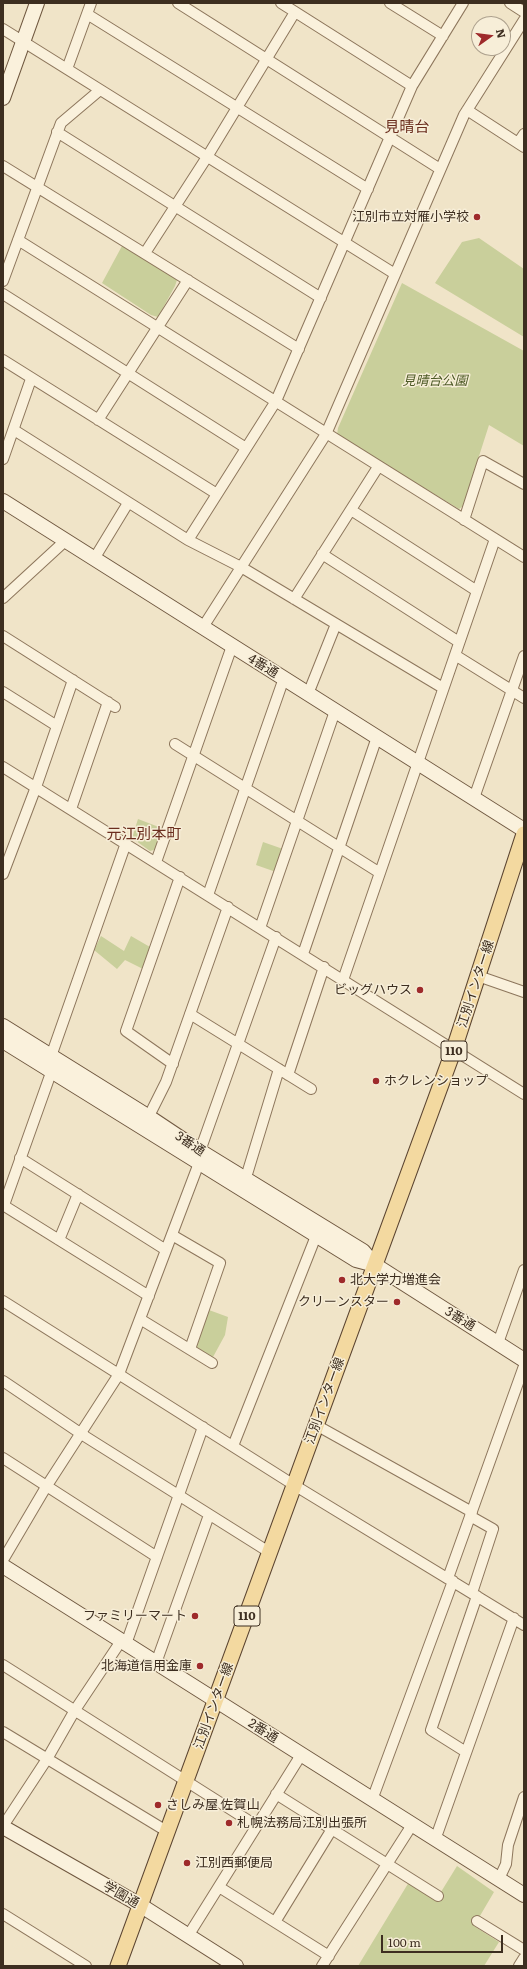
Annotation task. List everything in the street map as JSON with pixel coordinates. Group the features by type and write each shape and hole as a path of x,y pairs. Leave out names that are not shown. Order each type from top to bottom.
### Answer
{"main road":[{"name":"江別インター線","path":"118,1966 454,1049 524,834"}],"street":[{"path":"3,98 37,3"},
{"path":"67,69 91,3"},
{"path":"178,3 440,169"},
{"path":"281,3 412,86"},
{"path":"390,3 443,36"},
{"path":"188,540 276,402 412,86 463,3"},
{"path":"510,3 524,12"},
{"path":"145,253 207,156 295,12"},
{"path":"87,14 368,189"},
{"path":"203,628 326,434 440,169 467,110 524,20"},
{"path":"3,29 395,274"},
{"path":"3,281 61,123 100,90"},
{"path":"467,110 521,145 524,134"},
{"path":"57,132 321,298"},
{"path":"3,166 38,186 299,349"},
{"path":"18,240 524,558"},
{"path":"98,420 188,280"},
{"path":"3,294 246,448"},
{"path":"3,360 30,379 217,494"},
{"path":"3,459 30,379"},
{"path":"14,430 188,540 241,567 443,688"},
{"path":"464,520 483,461 524,484"},
{"path":"294,598 378,467"},
{"path":"94,559 128,503"},
{"name":"4番通","path":"4,504 65,540 524,830"},
{"path":"351,510 477,591"},
{"path":"343,980 495,539"},
{"path":"3,598 65,540"},
{"path":"322,554 459,642"},
{"path":"308,694 336,624"},
{"path":"3,636 112,705 71,809"},
{"path":"156,862 195,756 232,646"},
{"path":"455,655 524,698"},
{"path":"474,798 524,656"},
{"path":"208,895 284,678"},
{"path":"3,874 36,787 73,680"},
{"path":"3,692 57,726"},
{"path":"260,928 335,711"},
{"path":"303,954 377,737"},
{"path":"175,744 380,873"},
{"path":"3,767 524,1094"},
{"path":"126,843 50,1064 4,1205 149,1296"},
{"path":"173,1064 126,1031 180,877"},
{"path":"146,1122 166,1082 173,1064 228,907"},
{"path":"3,1560 46,1487 119,1374 172,1235 276,937"},
{"path":"288,1075 324,968"},
{"path":"478,976 524,992"},
{"path":"190,1014 311,1089"},
{"name":"3番通","path":"3,1026 50,1064"},
{"name":"3番通","path":"3,1041 50,1064 146,1122 243,1184 363,1251 375,1265 524,1360"},
{"path":"243,1184 279,1069"},
{"path":"20,1158 166,1250"},
{"name":"3番通","path":"243,1184 316,1236 356,1260 375,1265"},
{"path":"59,1240 78,1194"},
{"path":"172,1235 220,1263 190,1349"},
{"path":"233,1446 316,1236"},
{"path":"498,1343 524,1270"},
{"path":"3,1302 294,1485 524,1625"},
{"path":"140,1319 212,1363"},
{"path":"372,1800 524,1366"},
{"path":"3,1381 81,1433 269,1552"},
{"path":"316,1425 471,1514 493,1529 475,1595 431,1730 466,1752"},
{"path":"3,1826 47,1759 75,1710 123,1643 157,1557 203,1427"},
{"path":"3,1458 157,1557"},
{"path":"156,1663 209,1515"},
{"name":"2番通","path":"3,1566 524,1895"},
{"path":"435,1840 514,1618"},
{"path":"3,1665 187,1780 257,1826"},
{"path":"3,1732 168,1832"},
{"path":"188,1936 301,1755"},
{"path":"276,1794 388,1863 438,1896"},
{"path":"499,1880 506,1864 508,1845 524,1797"},
{"path":"322,1966 412,1825"},
{"name":"学園通","path":"3,1826 140,1905 236,1966"},
{"path":"275,1922 332,1828"},
{"path":"219,1887 329,1956"},
{"path":"3,1914 86,1966"},
{"path":"477,1921 524,1950"},
{"path":"519,1966 524,1958"}],"green space":[{"path":"479,238 524,269 524,337 435,283 462,242"},
{"path":"122,246 177,280 158,317 151,315 102,283"},
{"name":"見晴台公園","path":"402,283 524,351 524,446 489,425 463,506 459,509 337,435 338,428"},
{"path":"138,819 164,829 157,849 150,851 132,838"},
{"path":"263,842 283,849 276,872 256,865"},
{"path":"101,936 124,951 131,936 150,947 143,969 125,960 117,969 94,950"},
{"path":"209,1310 228,1317 225,1335 213,1357 196,1347"},
{"path":"457,1866 494,1892 474,1926 499,1942 484,1966 358,1966 409,1882 436,1900"}],"place":[{"name":"江別市立対雁小学校","path":"477,217"},
{"name":"ビッグハウス","path":"420,990"},
{"name":"ホクレンショップ","path":"376,1081"},
{"name":"北大学力増進会","path":"342,1280"},
{"name":"クリーンスター","path":"397,1302"},
{"name":"ファミリーマート","path":"195,1616"},
{"name":"北海道信用金庫","path":"200,1666"},
{"name":"さしみ屋 佐賀山","path":"158,1805"},
{"name":"札幌法務局江別出張所","path":"229,1823"},
{"name":"江別西郵便局","path":"187,1863"}],"district":[{"name":"見晴台","path":"407,128"},
{"name":"元江別本町","path":"144,835"}]}
